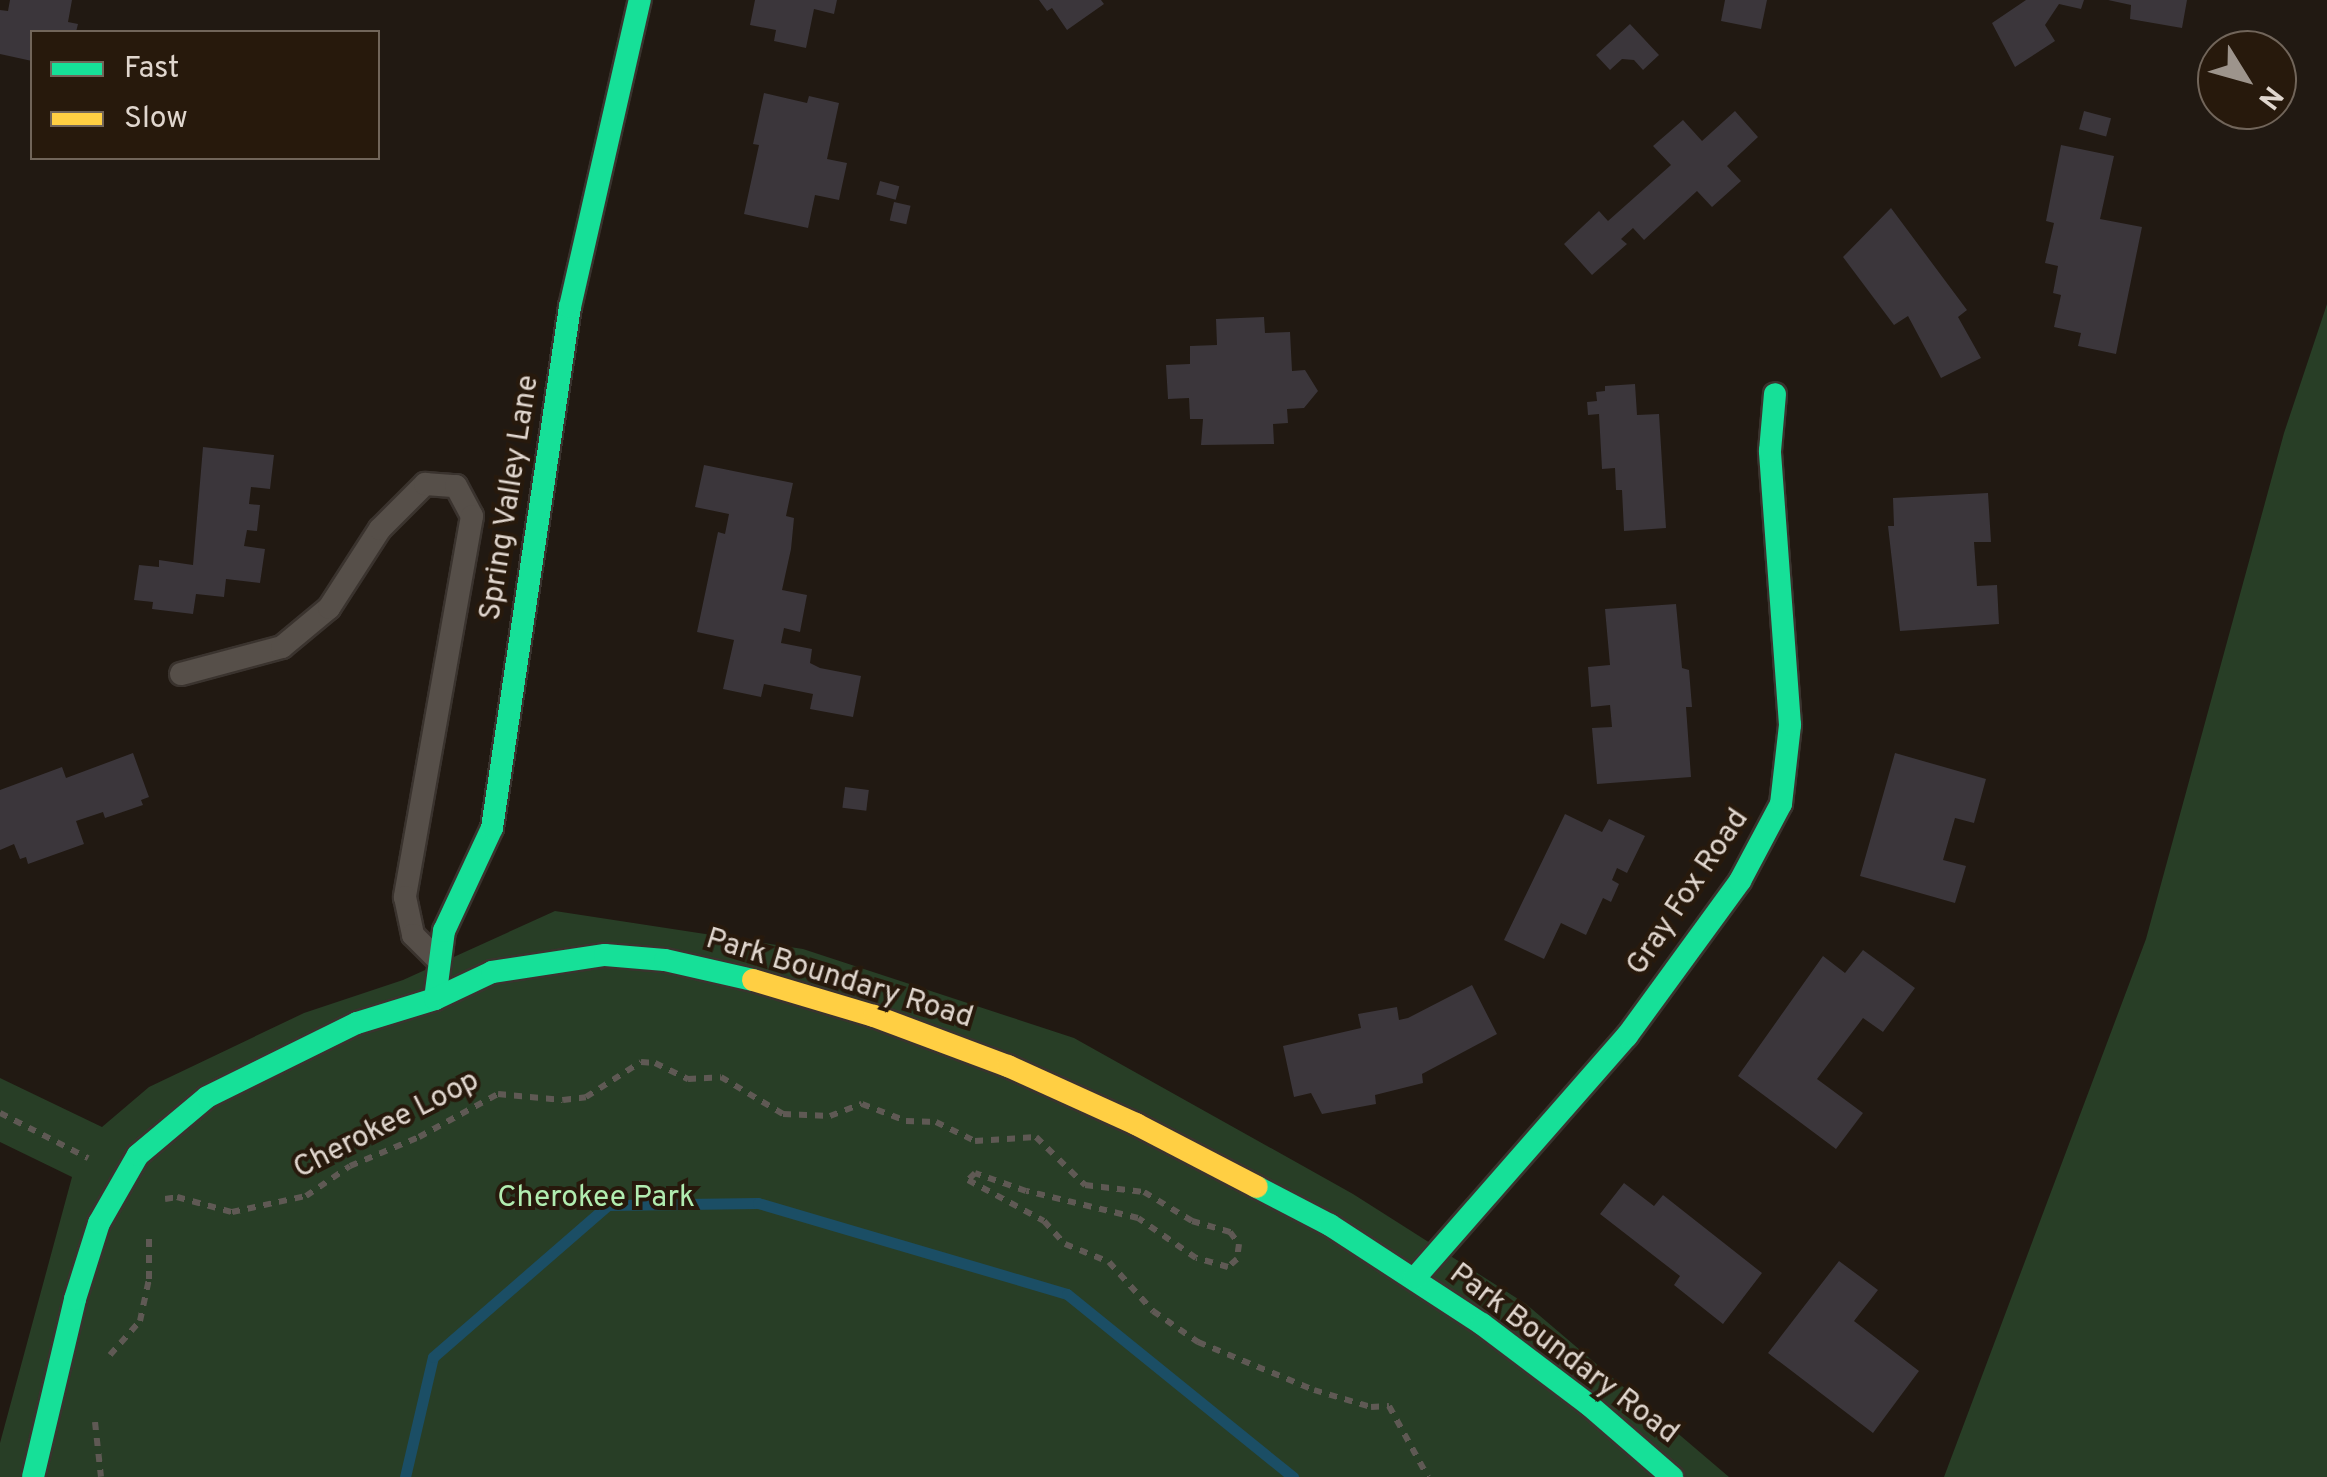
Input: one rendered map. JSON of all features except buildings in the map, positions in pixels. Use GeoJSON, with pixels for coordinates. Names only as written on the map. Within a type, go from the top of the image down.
{"type":"FeatureCollection","features":[{"type":"Feature","properties":{"kind":"street","name":"Spring Valley Lane"},"geometry":{"type":"LineString","coordinates":[[435,1000],[444,931],[492,828],[570,306],[616,91],[640,0]]}},
{"type":"Feature","properties":{"kind":"street","name":"Gray Fox Road"},"geometry":{"type":"LineString","coordinates":[[1414,1280],[1627,1036],[1740,881],[1781,804],[1790,725],[1770,451],[1775,394]]}},
{"type":"Feature","properties":{"kind":"street","name":"Park Boundary Road"},"geometry":{"type":"LineString","coordinates":[[33,1477],[93,1242],[138,1155],[159,1132],[206,1097],[357,1023],[435,1000],[492,972],[605,955],[665,960],[751,979],[941,1041],[1104,1109],[1330,1225],[1512,1347],[1672,1477]]}},
{"type":"Feature","properties":{"kind":"lane"},"geometry":{"type":"LineString","coordinates":[[182,674],[282,647],[329,608],[380,529],[425,484],[456,486],[472,516],[405,897],[413,935],[439,961]]}},
{"type":"Feature","properties":{"kind":"path","name":"Cherokee Loop"},"geometry":{"type":"LineString","coordinates":[[155,1208],[159,1202],[177,1198],[232,1212],[306,1196],[350,1166],[419,1138],[498,1094],[564,1100],[586,1097],[641,1062],[688,1079],[721,1078],[783,1114],[830,1116],[862,1104],[906,1121],[936,1122],[975,1141],[1036,1136],[1085,1184],[1144,1192],[1192,1221],[1230,1232],[1239,1244],[1237,1259],[1228,1267],[1196,1258],[1138,1218],[976,1173],[968,1180],[1044,1222],[1064,1244],[1108,1262],[1153,1311],[1198,1342],[1314,1390],[1371,1408],[1389,1406],[1428,1477]]}},
{"type":"Feature","properties":{"kind":"path"},"geometry":{"type":"LineString","coordinates":[[98,1366],[140,1321],[148,1279],[152,1218]]}},
{"type":"Feature","properties":{"kind":"path"},"geometry":{"type":"LineString","coordinates":[[95,1418],[101,1477]]}},
{"type":"Feature","properties":{"kind":"green space"},"geometry":{"type":"Polygon","coordinates":[[[2327,304],[2327,1477],[1944,1477],[2146,939],[2284,433],[2327,304]]]}},
{"type":"Feature","properties":{"kind":"green space","name":"Cherokee Park"},"geometry":{"type":"Polygon","coordinates":[[[555,911],[803,949],[1074,1038],[1353,1194],[1526,1304],[1729,1477],[0,1477],[0,1443],[72,1177],[0,1142],[0,1078],[102,1127],[149,1087],[304,1013],[403,980],[555,911]]]}},
{"type":"Feature","properties":{"kind":"waterway"},"geometry":{"type":"LineString","coordinates":[[405,1477],[433,1357],[608,1205],[758,1203],[1067,1294],[1293,1477]]}},
{"type":"Feature","properties":{"kind":"traffic: fast"},"geometry":{"type":"LineString","coordinates":[[435,999],[444,931],[492,828],[570,307],[640,0]]}},
{"type":"Feature","properties":{"kind":"traffic: fast"},"geometry":{"type":"LineString","coordinates":[[1414,1279],[1627,1036],[1740,881],[1781,804],[1790,725],[1770,451],[1775,394]]}},
{"type":"Feature","properties":{"kind":"traffic: fast"},"geometry":{"type":"LineString","coordinates":[[33,1477],[75,1299],[99,1223],[138,1155],[207,1097],[357,1023],[435,999],[492,972],[605,955],[665,960],[753,980]]}},
{"type":"Feature","properties":{"kind":"traffic: fast"},"geometry":{"type":"LineString","coordinates":[[1257,1187],[1330,1225],[1482,1324],[1589,1405],[1672,1477]]}},
{"type":"Feature","properties":{"kind":"traffic: slow"},"geometry":{"type":"LineString","coordinates":[[753,980],[874,1016],[1008,1066],[1136,1124],[1257,1187]]}}]}
